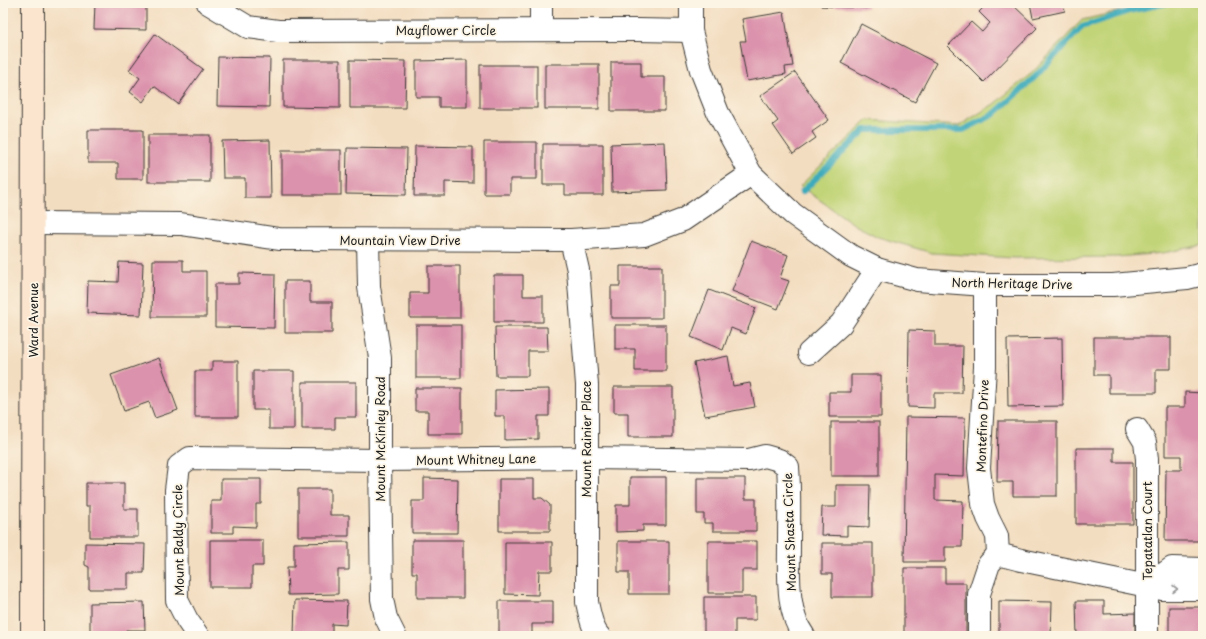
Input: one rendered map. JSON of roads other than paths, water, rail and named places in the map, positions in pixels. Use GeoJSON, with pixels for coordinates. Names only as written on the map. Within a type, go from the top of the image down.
{"type":"FeatureCollection","features":[{"type":"Feature","properties":{"kind":"street","name":"Ward Avenue"},"geometry":{"type":"LineString","coordinates":[[32,636],[33,3]]}},
{"type":"Feature","properties":{"kind":"street","name":"Mayflower Circle"},"geometry":{"type":"LineString","coordinates":[[208,3],[248,27],[278,31],[541,30],[691,32]]}},
{"type":"Feature","properties":{"kind":"street"},"geometry":{"type":"LineString","coordinates":[[541,3],[541,30]]}},
{"type":"Feature","properties":{"kind":"street","name":"North Heritage Drive"},"geometry":{"type":"LineString","coordinates":[[691,3],[691,32],[700,70],[718,113],[751,174],[793,214],[851,256],[877,269],[917,280],[985,285],[1113,285],[1187,278],[1203,274]]}},
{"type":"Feature","properties":{"kind":"street","name":"Mountain View Drive"},"geometry":{"type":"LineString","coordinates":[[33,223],[181,224],[279,239],[571,240],[644,235],[683,220],[751,174]]}},
{"type":"Feature","properties":{"kind":"street","name":"Mount McKinley Road"},"geometry":{"type":"LineString","coordinates":[[368,240],[369,287],[380,358],[382,599],[386,618],[396,636]]}},
{"type":"Feature","properties":{"kind":"street","name":"Mount Rainier Place"},"geometry":{"type":"LineString","coordinates":[[571,240],[578,270],[586,377],[586,602],[596,634],[599,636]]}},
{"type":"Feature","properties":{"kind":"street"},"geometry":{"type":"LineString","coordinates":[[810,353],[841,324],[877,269]]}},
{"type":"Feature","properties":{"kind":"street","name":"Montefino Drive"},"geometry":{"type":"LineString","coordinates":[[985,285],[985,367],[979,468],[983,504],[997,536],[998,554]]}},
{"type":"Feature","properties":{"kind":"street","name":"Tepatatlan Court"},"geometry":{"type":"LineString","coordinates":[[1137,429],[1145,442],[1147,459],[1147,636]]}},
{"type":"Feature","properties":{"kind":"street","name":"Mount Shasta Circle"},"geometry":{"type":"LineString","coordinates":[[749,460],[765,456],[779,460],[788,467],[789,590],[796,622],[804,636]]}},
{"type":"Feature","properties":{"kind":"street","name":"Mount Whitney Lane"},"geometry":{"type":"LineString","coordinates":[[203,457],[380,460],[587,458],[749,460]]}},
{"type":"Feature","properties":{"kind":"street","name":"Mount Baldy Circle"},"geometry":{"type":"LineString","coordinates":[[198,636],[187,620],[178,600],[176,490],[179,466],[190,458],[203,457]]}},
{"type":"Feature","properties":{"kind":"street"},"geometry":{"type":"LineString","coordinates":[[979,636],[979,594],[989,564],[998,554],[1162,589],[1203,589]]}},
{"type":"Feature","properties":{"kind":"street"},"geometry":{"type":"LineString","coordinates":[[1147,586],[1172,568],[1203,569]]}},
{"type":"Feature","properties":{"kind":"waterway"},"geometry":{"type":"LineString","coordinates":[[802,192],[865,130],[963,130],[993,115],[1035,77],[1082,27],[1129,11],[1168,3]]}}]}
